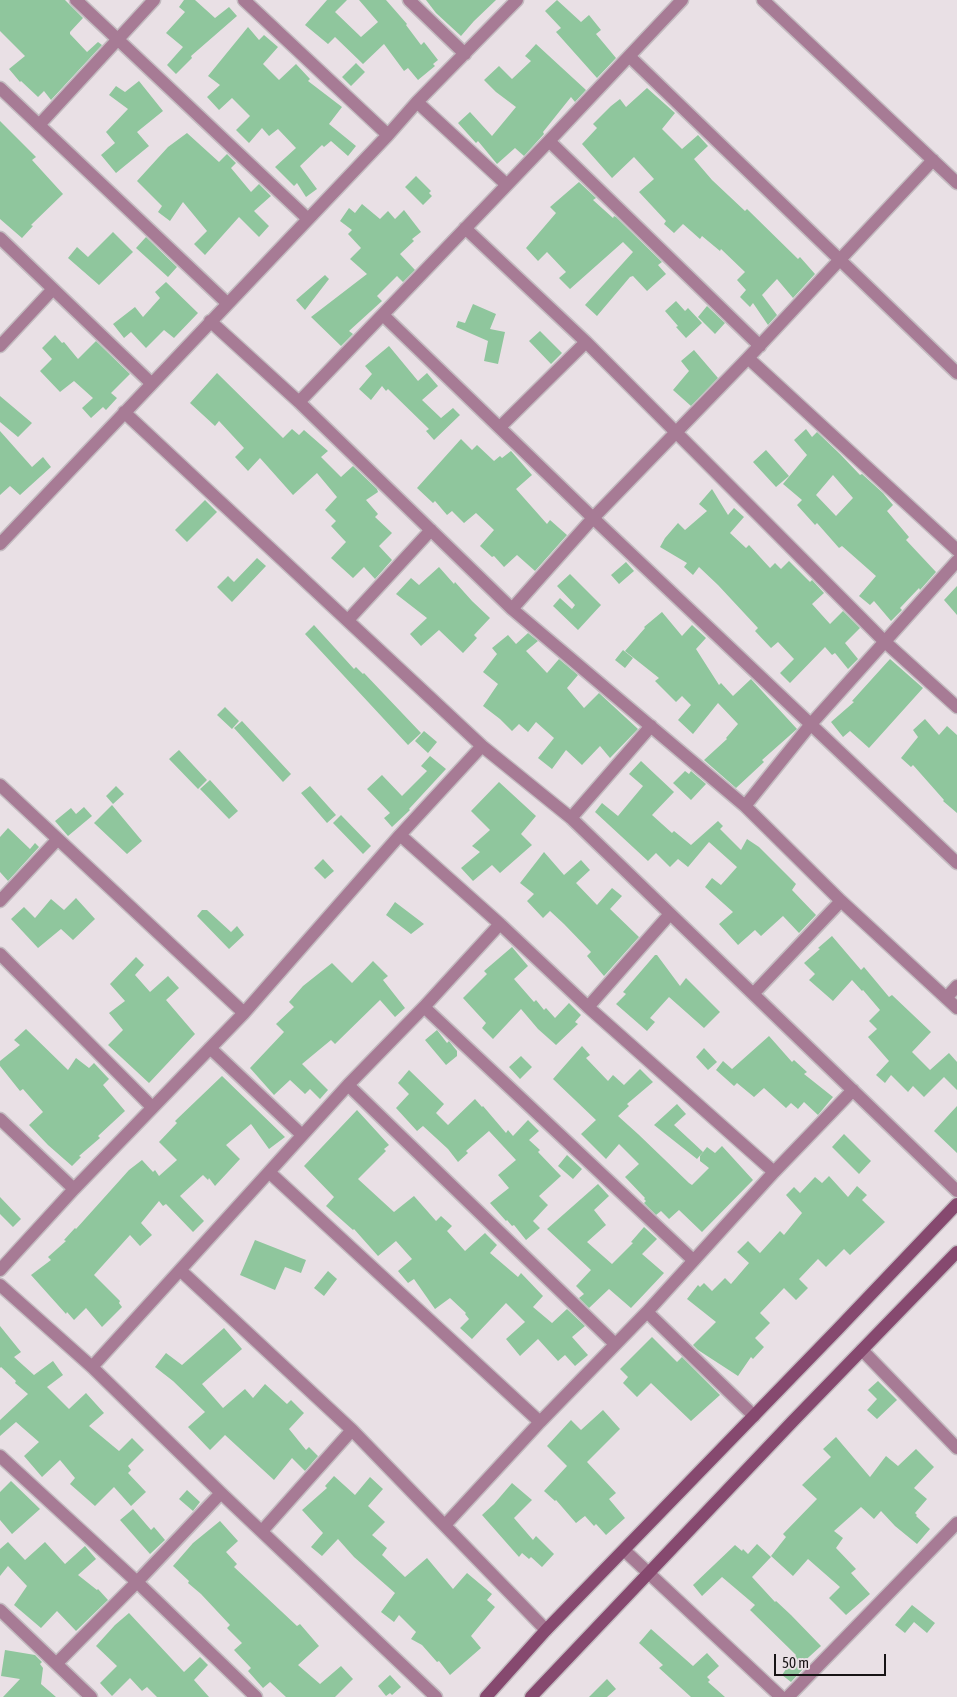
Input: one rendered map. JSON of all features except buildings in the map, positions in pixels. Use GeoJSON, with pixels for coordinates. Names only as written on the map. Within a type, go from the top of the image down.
{"type":"FeatureCollection","features":[{"type":"Feature","properties":{"kind":"main road"},"geometry":{"type":"LineString","coordinates":[[486,1697],[546,1630],[625,1551],[957,1204]]}},
{"type":"Feature","properties":{"kind":"main road"},"geometry":{"type":"LineString","coordinates":[[531,1697],[792,1421],[957,1252]]}},
{"type":"Feature","properties":{"kind":"street"},"geometry":{"type":"LineString","coordinates":[[76,0],[308,218]]}},
{"type":"Feature","properties":{"kind":"street"},"geometry":{"type":"LineString","coordinates":[[39,125],[154,0]]}},
{"type":"Feature","properties":{"kind":"street"},"geometry":{"type":"LineString","coordinates":[[244,0],[388,135]]}},
{"type":"Feature","properties":{"kind":"street"},"geometry":{"type":"LineString","coordinates":[[409,0],[465,54]]}},
{"type":"Feature","properties":{"kind":"street"},"geometry":{"type":"LineString","coordinates":[[0,544],[388,135],[417,102],[517,0]]}},
{"type":"Feature","properties":{"kind":"street"},"geometry":{"type":"LineString","coordinates":[[299,402],[550,141],[682,0]]}},
{"type":"Feature","properties":{"kind":"street"},"geometry":{"type":"LineString","coordinates":[[769,2],[957,183]]}},
{"type":"Feature","properties":{"kind":"street"},"geometry":{"type":"LineString","coordinates":[[630,57],[957,373]]}},
{"type":"Feature","properties":{"kind":"street"},"geometry":{"type":"LineString","coordinates":[[2,95],[39,125],[227,303]]}},
{"type":"Feature","properties":{"kind":"street"},"geometry":{"type":"LineString","coordinates":[[417,102],[507,185]]}},
{"type":"Feature","properties":{"kind":"street"},"geometry":{"type":"LineString","coordinates":[[550,141],[760,346]]}},
{"type":"Feature","properties":{"kind":"street"},"geometry":{"type":"LineString","coordinates":[[512,609],[594,518],[760,346],[933,160]]}},
{"type":"Feature","properties":{"kind":"street"},"geometry":{"type":"LineString","coordinates":[[465,228],[586,342],[884,641],[957,707]]}},
{"type":"Feature","properties":{"kind":"street"},"geometry":{"type":"LineString","coordinates":[[0,238],[151,383]]}},
{"type":"Feature","properties":{"kind":"street"},"geometry":{"type":"LineString","coordinates":[[0,346],[53,289]]}},
{"type":"Feature","properties":{"kind":"street"},"geometry":{"type":"LineString","coordinates":[[383,315],[957,864]]}},
{"type":"Feature","properties":{"kind":"street"},"geometry":{"type":"LineString","coordinates":[[210,321],[299,402],[512,609],[745,806],[841,901],[957,1008]]}},
{"type":"Feature","properties":{"kind":"street"},"geometry":{"type":"LineString","coordinates":[[500,427],[586,342]]}},
{"type":"Feature","properties":{"kind":"street"},"geometry":{"type":"LineString","coordinates":[[748,358],[957,550]]}},
{"type":"Feature","properties":{"kind":"street"},"geometry":{"type":"LineString","coordinates":[[124,412],[482,746],[571,818],[957,1191]]}},
{"type":"Feature","properties":{"kind":"street"},"geometry":{"type":"LineString","coordinates":[[348,620],[431,530]]}},
{"type":"Feature","properties":{"kind":"street"},"geometry":{"type":"LineString","coordinates":[[745,806],[811,724],[957,561]]}},
{"type":"Feature","properties":{"kind":"street"},"geometry":{"type":"LineString","coordinates":[[571,818],[651,726]]}},
{"type":"Feature","properties":{"kind":"street"},"geometry":{"type":"LineString","coordinates":[[0,1270],[74,1189],[244,1013],[400,834],[482,746]]}},
{"type":"Feature","properties":{"kind":"street"},"geometry":{"type":"LineString","coordinates":[[0,786],[244,1013]]}},
{"type":"Feature","properties":{"kind":"street"},"geometry":{"type":"LineString","coordinates":[[400,834],[588,1007],[774,1172]]}},
{"type":"Feature","properties":{"kind":"street"},"geometry":{"type":"LineString","coordinates":[[0,901],[57,840]]}},
{"type":"Feature","properties":{"kind":"street"},"geometry":{"type":"LineString","coordinates":[[754,993],[841,901]]}},
{"type":"Feature","properties":{"kind":"street"},"geometry":{"type":"LineString","coordinates":[[588,1007],[670,914]]}},
{"type":"Feature","properties":{"kind":"street"},"geometry":{"type":"LineString","coordinates":[[92,1366],[270,1173],[348,1085],[424,1007],[500,924]]}},
{"type":"Feature","properties":{"kind":"street"},"geometry":{"type":"LineString","coordinates":[[0,954],[152,1107]]}},
{"type":"Feature","properties":{"kind":"street"},"geometry":{"type":"LineString","coordinates":[[946,998],[957,986]]}},
{"type":"Feature","properties":{"kind":"street"},"geometry":{"type":"LineString","coordinates":[[424,1007],[693,1260]]}},
{"type":"Feature","properties":{"kind":"street"},"geometry":{"type":"LineString","coordinates":[[210,1048],[302,1136]]}},
{"type":"Feature","properties":{"kind":"street"},"geometry":{"type":"LineString","coordinates":[[348,1085],[614,1344]]}},
{"type":"Feature","properties":{"kind":"street"},"geometry":{"type":"LineString","coordinates":[[445,1525],[540,1422],[647,1312],[774,1172],[853,1090]]}},
{"type":"Feature","properties":{"kind":"street"},"geometry":{"type":"LineString","coordinates":[[0,1119],[74,1189]]}},
{"type":"Feature","properties":{"kind":"street"},"geometry":{"type":"LineString","coordinates":[[270,1173],[540,1422]]}},
{"type":"Feature","properties":{"kind":"street"},"geometry":{"type":"LineString","coordinates":[[180,1270],[352,1430],[546,1630]]}},
{"type":"Feature","properties":{"kind":"street"},"geometry":{"type":"LineString","coordinates":[[0,1285],[92,1366],[221,1493],[436,1697]]}},
{"type":"Feature","properties":{"kind":"street"},"geometry":{"type":"LineString","coordinates":[[647,1312],[754,1416]]}},
{"type":"Feature","properties":{"kind":"street"},"geometry":{"type":"LineString","coordinates":[[862,1350],[957,1448]]}},
{"type":"Feature","properties":{"kind":"street"},"geometry":{"type":"LineString","coordinates":[[262,1531],[352,1430]]}},
{"type":"Feature","properties":{"kind":"street"},"geometry":{"type":"LineString","coordinates":[[0,1456],[137,1582],[256,1697]]}},
{"type":"Feature","properties":{"kind":"street"},"geometry":{"type":"LineString","coordinates":[[57,1663],[221,1493]]}},
{"type":"Feature","properties":{"kind":"street"},"geometry":{"type":"LineString","coordinates":[[788,1697],[957,1523]]}},
{"type":"Feature","properties":{"kind":"street"},"geometry":{"type":"LineString","coordinates":[[625,1551],[781,1697]]}},
{"type":"Feature","properties":{"kind":"street"},"geometry":{"type":"LineString","coordinates":[[0,1610],[92,1697]]}}]}
